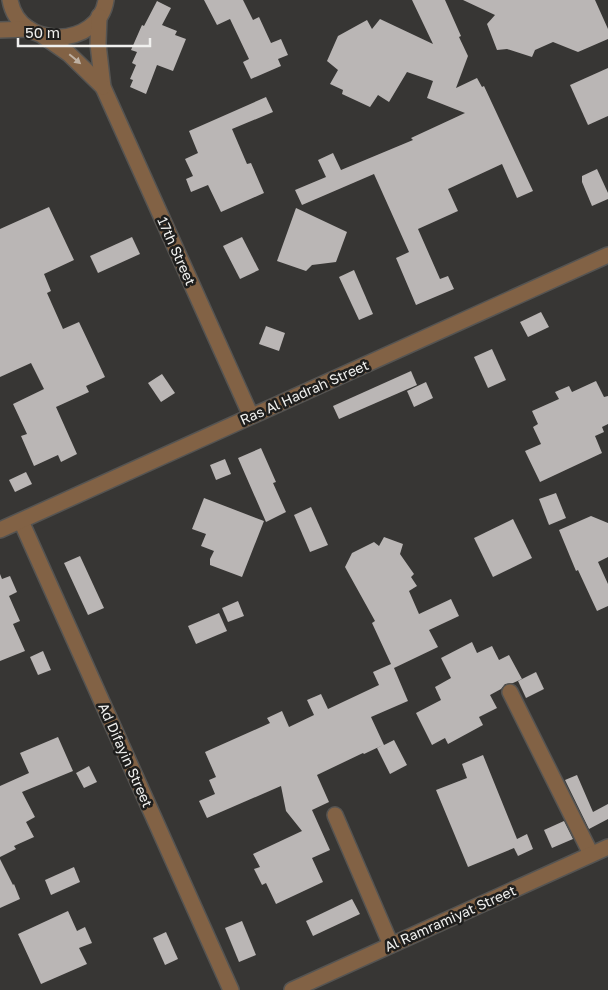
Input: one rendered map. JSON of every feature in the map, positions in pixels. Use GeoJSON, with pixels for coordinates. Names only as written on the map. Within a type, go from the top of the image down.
{"type":"FeatureCollection","features":[{"type":"Feature","properties":{"kind":"street"},"geometry":{"type":"LineString","coordinates":[[10,0],[18,18],[29,29]]}},
{"type":"Feature","properties":{"kind":"street"},"geometry":{"type":"LineString","coordinates":[[43,36],[68,37],[80,32],[91,25],[105,5]]}},
{"type":"Feature","properties":{"kind":"street","name":"17th Street"},"geometry":{"type":"LineString","coordinates":[[105,5],[99,58],[103,87],[251,416]]}},
{"type":"Feature","properties":{"kind":"street"},"geometry":{"type":"LineString","coordinates":[[0,30],[29,29]]}},
{"type":"Feature","properties":{"kind":"street","name":"17th Street"},"geometry":{"type":"LineString","coordinates":[[29,29],[69,54],[103,87]]}},
{"type":"Feature","properties":{"kind":"street","name":"Ras Al Hadrah Street"},"geometry":{"type":"LineString","coordinates":[[0,530],[608,255]]}},
{"type":"Feature","properties":{"kind":"street","name":"Ad Difayin Street"},"geometry":{"type":"LineString","coordinates":[[21,521],[231,990]]}},
{"type":"Feature","properties":{"kind":"street"},"geometry":{"type":"LineString","coordinates":[[510,692],[591,854]]}},
{"type":"Feature","properties":{"kind":"street"},"geometry":{"type":"LineString","coordinates":[[335,815],[392,945]]}},
{"type":"Feature","properties":{"kind":"street","name":"Al Ramramiyat Street"},"geometry":{"type":"LineString","coordinates":[[292,990],[608,847]]}},
{"type":"Feature","properties":{"kind":"building"},"geometry":{"type":"Polygon","coordinates":[[[204,0],[243,0],[253,20],[259,17],[271,43],[281,39],[288,55],[278,59],[281,66],[251,79],[243,62],[249,59],[230,19],[217,25],[204,0]]]}},
{"type":"Feature","properties":{"kind":"building"},"geometry":{"type":"Polygon","coordinates":[[[412,0],[445,0],[468,56],[456,88],[477,78],[482,87],[484,86],[533,191],[517,198],[502,164],[448,189],[458,211],[418,229],[440,279],[448,276],[454,289],[416,305],[396,258],[409,252],[374,174],[302,205],[295,190],[326,177],[318,160],[333,153],[341,170],[413,140],[411,138],[465,113],[427,98],[433,81],[407,72],[389,102],[378,95],[370,107],[342,94],[343,90],[330,84],[338,70],[327,61],[338,36],[367,20],[372,29],[380,19],[433,44],[412,0]]]}},
{"type":"Feature","properties":{"kind":"building"},"geometry":{"type":"Polygon","coordinates":[[[463,0],[595,0],[608,29],[608,39],[578,52],[553,42],[535,50],[532,57],[507,49],[497,50],[487,24],[495,15],[463,0]]]}},
{"type":"Feature","properties":{"kind":"building"},"geometry":{"type":"Polygon","coordinates":[[[157,1],[171,8],[162,25],[177,31],[175,35],[186,39],[173,71],[157,65],[146,94],[130,87],[133,80],[130,79],[136,65],[132,63],[137,52],[131,50],[142,25],[144,26],[157,1]]]}},
{"type":"Feature","properties":{"kind":"building"},"geometry":{"type":"Polygon","coordinates":[[[608,68],[608,116],[588,125],[570,85],[608,68]]]}},
{"type":"Feature","properties":{"kind":"building"},"geometry":{"type":"Polygon","coordinates":[[[266,97],[273,112],[232,129],[247,164],[251,163],[264,193],[221,212],[208,185],[191,192],[186,179],[193,176],[185,159],[198,153],[189,131],[266,97]]]}},
{"type":"Feature","properties":{"kind":"building"},"geometry":{"type":"Polygon","coordinates":[[[597,169],[608,193],[608,199],[592,206],[582,182],[582,176],[597,169]]]}},
{"type":"Feature","properties":{"kind":"building"},"geometry":{"type":"Polygon","coordinates":[[[49,207],[74,260],[44,274],[51,291],[47,293],[63,329],[79,322],[105,377],[86,386],[89,392],[56,407],[77,454],[61,462],[58,455],[34,466],[21,436],[27,434],[13,404],[44,389],[31,363],[0,377],[0,229],[49,207]]]}},
{"type":"Feature","properties":{"kind":"building"},"geometry":{"type":"Polygon","coordinates":[[[296,208],[347,232],[336,262],[312,265],[306,271],[277,261],[296,208]]]}},
{"type":"Feature","properties":{"kind":"building"},"geometry":{"type":"Polygon","coordinates":[[[132,237],[140,254],[98,273],[90,256],[132,237]]]}},
{"type":"Feature","properties":{"kind":"building"},"geometry":{"type":"Polygon","coordinates":[[[242,237],[259,270],[240,279],[223,246],[242,237]]]}},
{"type":"Feature","properties":{"kind":"building"},"geometry":{"type":"Polygon","coordinates":[[[354,270],[373,314],[359,320],[339,277],[354,270]]]}},
{"type":"Feature","properties":{"kind":"building"},"geometry":{"type":"Polygon","coordinates":[[[541,312],[549,327],[528,337],[520,322],[541,312]]]}},
{"type":"Feature","properties":{"kind":"building"},"geometry":{"type":"Polygon","coordinates":[[[266,326],[285,333],[279,351],[259,344],[266,326]]]}},
{"type":"Feature","properties":{"kind":"building"},"geometry":{"type":"Polygon","coordinates":[[[492,349],[506,380],[488,388],[474,357],[492,349]]]}},
{"type":"Feature","properties":{"kind":"building"},"geometry":{"type":"Polygon","coordinates":[[[411,371],[417,385],[339,419],[333,406],[411,371]]]}},
{"type":"Feature","properties":{"kind":"building"},"geometry":{"type":"Polygon","coordinates":[[[162,374],[175,393],[161,402],[148,383],[162,374]]]}},
{"type":"Feature","properties":{"kind":"building"},"geometry":{"type":"Polygon","coordinates":[[[596,381],[604,397],[608,396],[608,424],[602,427],[604,432],[595,436],[602,453],[540,482],[525,451],[541,444],[533,427],[538,424],[532,411],[559,399],[555,392],[569,386],[572,392],[596,381]]]}},
{"type":"Feature","properties":{"kind":"building"},"geometry":{"type":"Polygon","coordinates":[[[426,382],[433,398],[414,407],[407,391],[426,382]]]}},
{"type":"Feature","properties":{"kind":"building"},"geometry":{"type":"Polygon","coordinates":[[[261,448],[276,482],[273,483],[286,512],[266,522],[238,458],[261,448]]]}},
{"type":"Feature","properties":{"kind":"building"},"geometry":{"type":"Polygon","coordinates":[[[225,459],[231,474],[216,480],[210,465],[225,459]]]}},
{"type":"Feature","properties":{"kind":"building"},"geometry":{"type":"Polygon","coordinates":[[[26,472],[32,484],[15,492],[9,480],[26,472]]]}},
{"type":"Feature","properties":{"kind":"building"},"geometry":{"type":"Polygon","coordinates":[[[556,493],[566,518],[549,525],[539,499],[556,493]]]}},
{"type":"Feature","properties":{"kind":"building"},"geometry":{"type":"Polygon","coordinates":[[[204,498],[264,521],[242,577],[210,565],[210,559],[214,551],[201,546],[206,534],[192,529],[204,498]]]}},
{"type":"Feature","properties":{"kind":"building"},"geometry":{"type":"Polygon","coordinates":[[[311,507],[328,545],[310,552],[294,515],[311,507]]]}},
{"type":"Feature","properties":{"kind":"building"},"geometry":{"type":"Polygon","coordinates":[[[591,516],[608,523],[608,557],[598,562],[608,584],[608,606],[597,611],[578,570],[576,571],[559,530],[591,516]]]}},
{"type":"Feature","properties":{"kind":"building"},"geometry":{"type":"Polygon","coordinates":[[[513,519],[532,558],[493,577],[474,538],[513,519]]]}},
{"type":"Feature","properties":{"kind":"building"},"geometry":{"type":"Polygon","coordinates":[[[384,537],[403,544],[400,554],[414,574],[411,577],[417,586],[409,591],[419,614],[451,599],[459,616],[429,630],[438,647],[394,668],[408,701],[371,717],[384,745],[394,740],[407,765],[390,774],[377,748],[383,745],[317,775],[329,802],[312,810],[330,850],[312,858],[323,882],[276,904],[266,883],[262,885],[254,869],[260,867],[253,854],[302,831],[286,811],[281,786],[207,818],[199,801],[215,794],[209,780],[216,777],[205,752],[270,723],[267,718],[282,711],[289,727],[314,715],[307,700],[321,694],[328,709],[379,685],[373,672],[391,664],[372,623],[375,621],[345,567],[352,553],[374,542],[379,546],[384,537]]]}},
{"type":"Feature","properties":{"kind":"building"},"geometry":{"type":"Polygon","coordinates":[[[80,556],[104,608],[88,615],[64,563],[80,556]]]}},
{"type":"Feature","properties":{"kind":"building"},"geometry":{"type":"Polygon","coordinates":[[[0,574],[2,579],[10,576],[17,592],[9,596],[20,621],[13,624],[25,651],[0,661],[0,574]]]}},
{"type":"Feature","properties":{"kind":"building"},"geometry":{"type":"Polygon","coordinates":[[[238,601],[244,616],[228,622],[222,608],[238,601]]]}},
{"type":"Feature","properties":{"kind":"building"},"geometry":{"type":"Polygon","coordinates":[[[219,613],[227,631],[196,644],[188,626],[219,613]]]}},
{"type":"Feature","properties":{"kind":"building"},"geometry":{"type":"Polygon","coordinates":[[[472,642],[477,653],[492,646],[499,660],[509,655],[522,679],[505,684],[501,689],[490,695],[497,708],[479,717],[483,725],[448,744],[445,738],[432,745],[416,713],[441,700],[435,687],[451,678],[441,658],[472,642]]]}},
{"type":"Feature","properties":{"kind":"building"},"geometry":{"type":"Polygon","coordinates":[[[43,651],[51,670],[38,675],[30,657],[43,651]]]}},
{"type":"Feature","properties":{"kind":"building"},"geometry":{"type":"Polygon","coordinates":[[[536,672],[544,689],[526,698],[518,681],[536,672]]]}},
{"type":"Feature","properties":{"kind":"building"},"geometry":{"type":"Polygon","coordinates":[[[58,737],[73,771],[22,792],[35,817],[26,822],[34,837],[14,846],[16,849],[0,857],[0,786],[29,773],[20,753],[58,737]]]}},
{"type":"Feature","properties":{"kind":"building"},"geometry":{"type":"Polygon","coordinates":[[[483,755],[517,839],[527,834],[533,849],[518,856],[514,848],[468,867],[436,790],[467,778],[462,764],[483,755]]]}},
{"type":"Feature","properties":{"kind":"building"},"geometry":{"type":"Polygon","coordinates":[[[89,766],[97,782],[84,788],[76,773],[89,766]]]}},
{"type":"Feature","properties":{"kind":"building"},"geometry":{"type":"Polygon","coordinates":[[[577,775],[593,812],[608,804],[608,819],[589,829],[565,780],[577,775]]]}},
{"type":"Feature","properties":{"kind":"building"},"geometry":{"type":"Polygon","coordinates":[[[564,821],[573,839],[552,848],[544,830],[564,821]]]}},
{"type":"Feature","properties":{"kind":"building"},"geometry":{"type":"Polygon","coordinates":[[[0,859],[20,899],[0,908],[0,859]]]}},
{"type":"Feature","properties":{"kind":"building"},"geometry":{"type":"Polygon","coordinates":[[[74,867],[80,882],[51,895],[45,880],[74,867]]]}},
{"type":"Feature","properties":{"kind":"building"},"geometry":{"type":"Polygon","coordinates":[[[352,899],[360,914],[313,936],[306,921],[352,899]]]}},
{"type":"Feature","properties":{"kind":"building"},"geometry":{"type":"Polygon","coordinates":[[[68,911],[77,931],[85,927],[92,943],[79,948],[87,964],[41,984],[18,934],[68,911]]]}},
{"type":"Feature","properties":{"kind":"building"},"geometry":{"type":"Polygon","coordinates":[[[242,921],[256,955],[239,962],[225,928],[242,921]]]}},
{"type":"Feature","properties":{"kind":"building"},"geometry":{"type":"Polygon","coordinates":[[[166,932],[178,959],[165,965],[153,938],[166,932]]]}}]}
